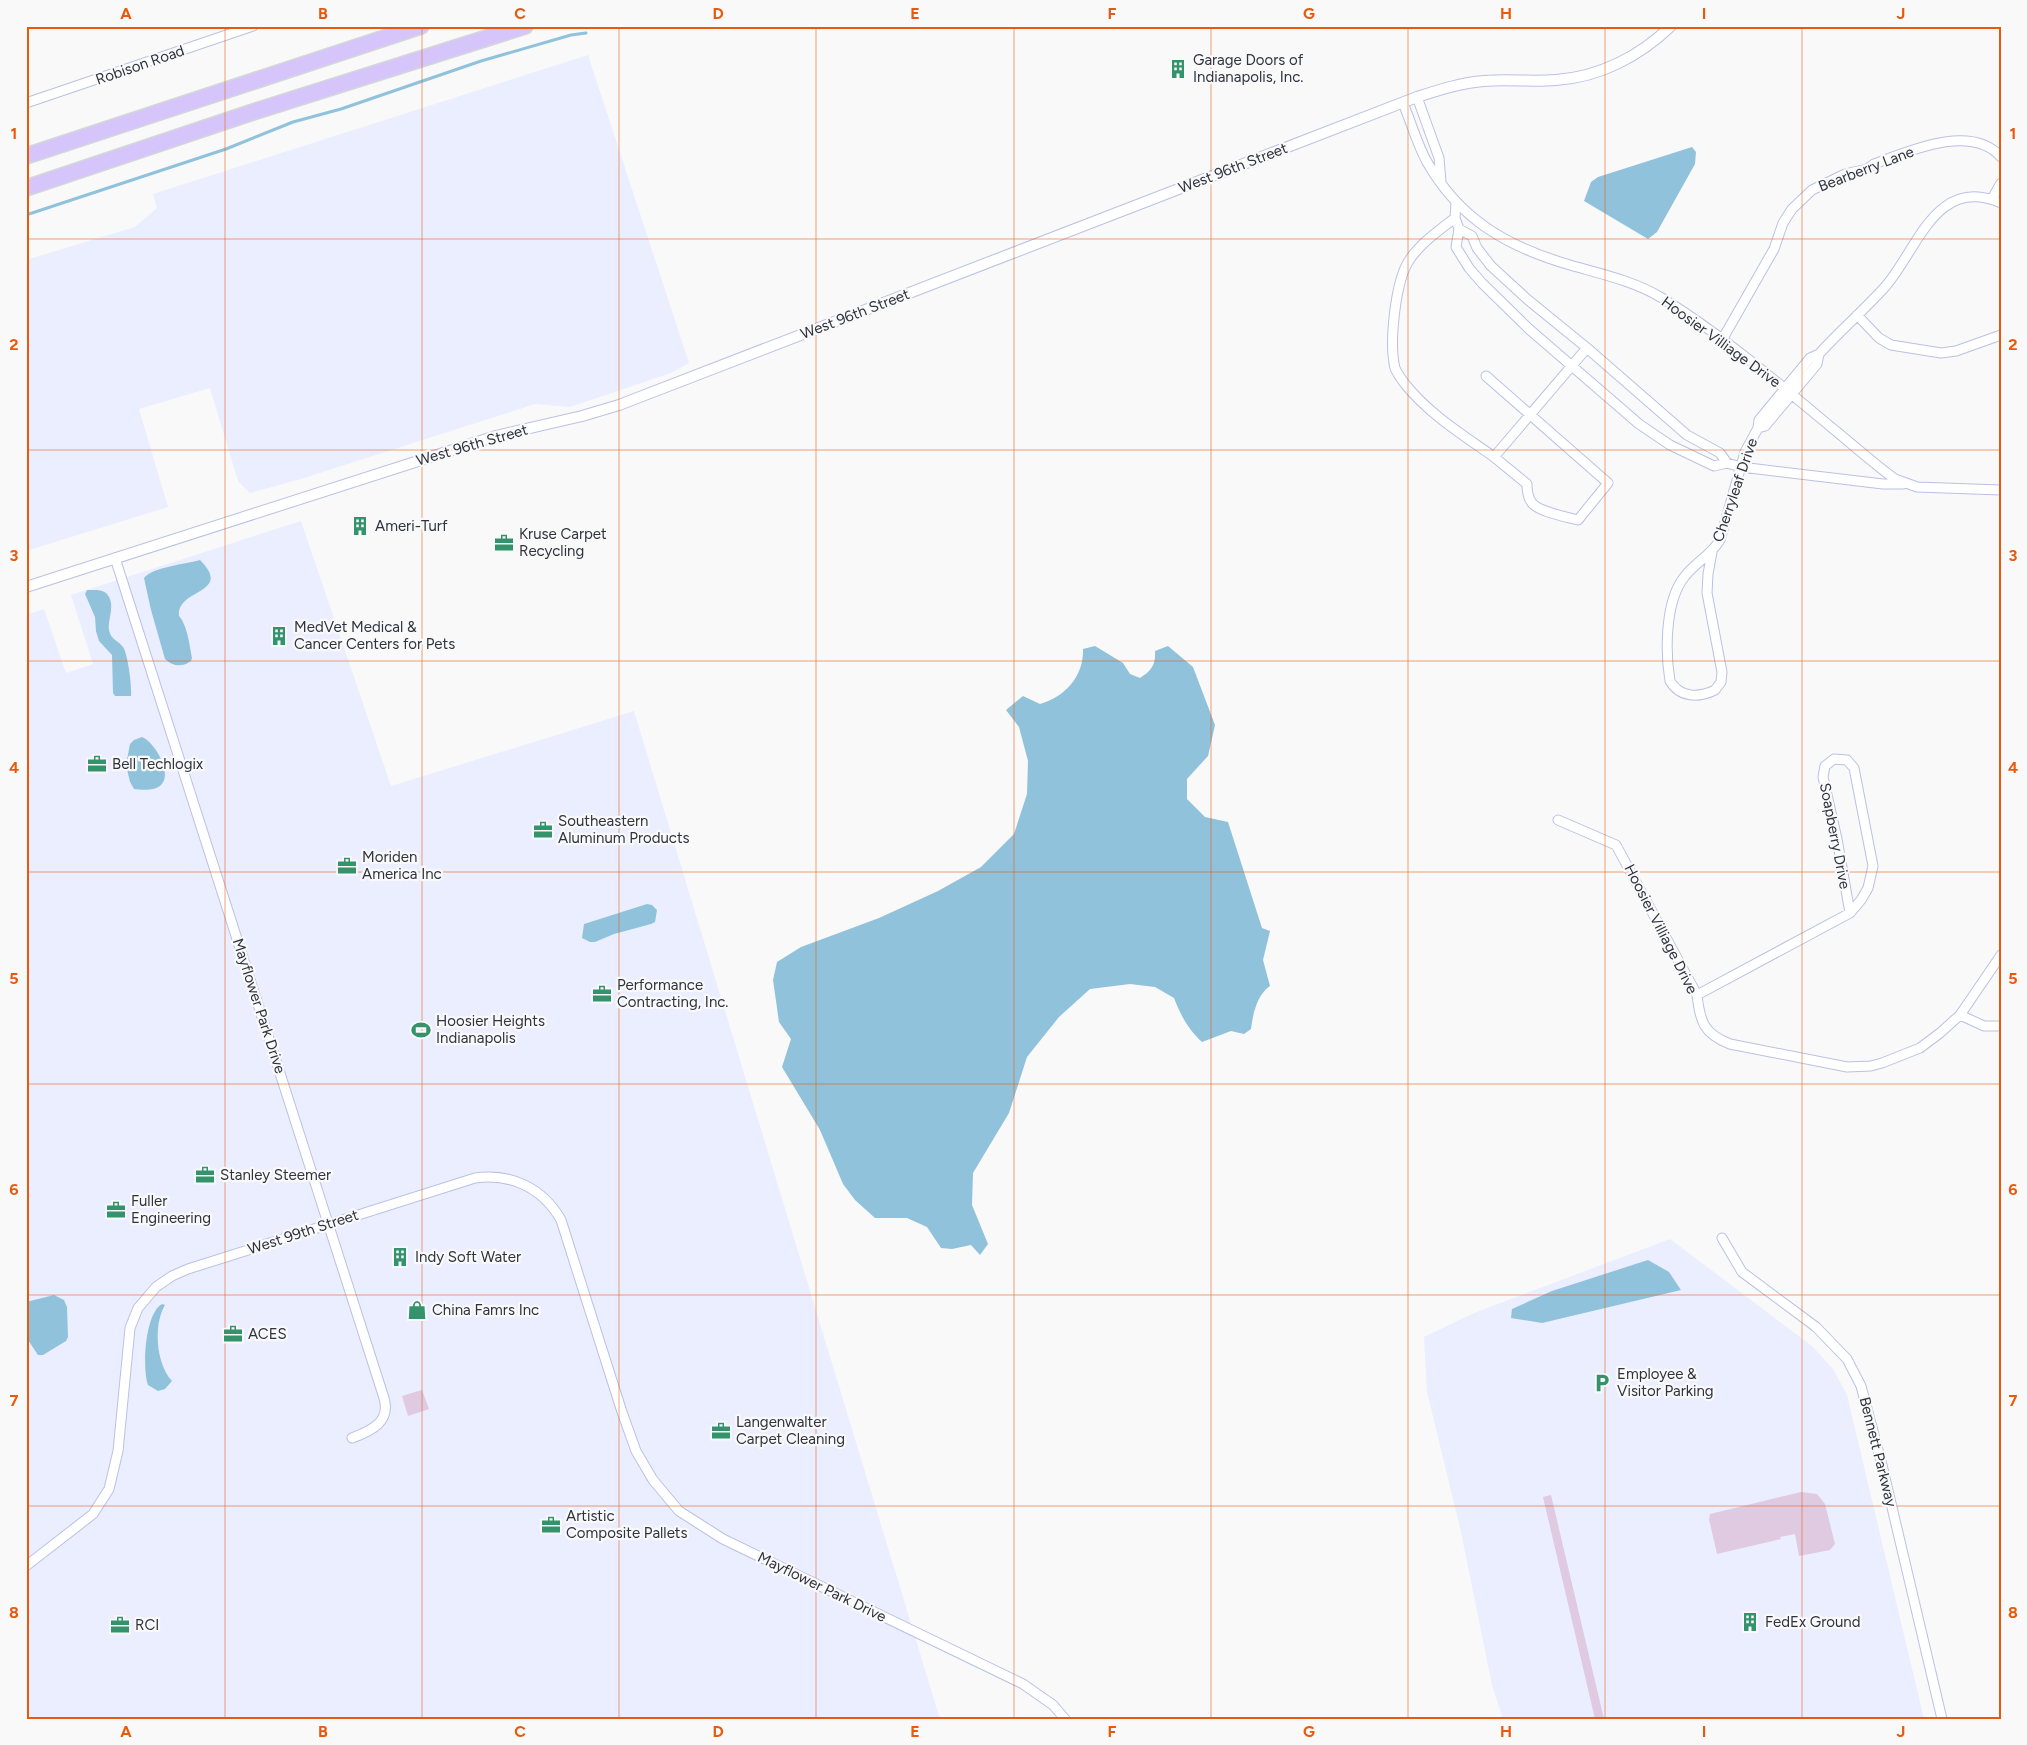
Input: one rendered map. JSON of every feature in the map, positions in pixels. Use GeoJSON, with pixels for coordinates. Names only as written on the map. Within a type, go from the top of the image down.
{"type":"FeatureCollection","features":[{"type":"Feature","properties":{"kind":"highway"},"geometry":{"type":"LineString","coordinates":[[26,156],[421,26]]}},
{"type":"Feature","properties":{"kind":"highway"},"geometry":{"type":"LineString","coordinates":[[26,188],[254,112],[525,26]]}},
{"type":"Feature","properties":{"kind":"street","name":"Robison Road"},"geometry":{"type":"LineString","coordinates":[[26,103],[253,26]]}},
{"type":"Feature","properties":{"kind":"street","name":"West 96th Street"},"geometry":{"type":"LineString","coordinates":[[26,587],[496,436],[570,419],[619,405],[1403,102],[1453,85],[1484,81],[1558,80],[1590,74],[1622,62],[1646,48],[1671,26]]}},
{"type":"Feature","properties":{"kind":"street"},"geometry":{"type":"LineString","coordinates":[[1417,97],[1439,158],[1441,182]]}},
{"type":"Feature","properties":{"kind":"street","name":"Hoosier Villiage Drive"},"geometry":{"type":"LineString","coordinates":[[1403,102],[1426,162],[1456,203],[1478,222],[1510,243],[1534,254],[1641,287],[1663,298],[1722,340],[1792,394],[1895,479],[1925,488],[2001,490]]}},
{"type":"Feature","properties":{"kind":"street","name":"Bearberry Lane"},"geometry":{"type":"LineString","coordinates":[[1722,340],[1774,248],[1789,214],[1812,190],[1845,174],[1867,169],[1874,164],[1938,143],[1959,140],[1976,143],[1994,149],[2001,157]]}},
{"type":"Feature","properties":{"kind":"street"},"geometry":{"type":"LineString","coordinates":[[1996,201],[2001,183]]}},
{"type":"Feature","properties":{"kind":"street","name":"Cherryleaf Drive"},"geometry":{"type":"LineString","coordinates":[[1712,552],[1706,555],[1683,578],[1675,596],[1669,618],[1670,681],[1679,692],[1694,695],[1701,695],[1715,690],[1722,677],[1707,593],[1708,574],[1712,552],[1722,535],[1745,452],[1758,428],[1758,420],[1810,358],[1819,354],[1890,281],[1936,213],[1950,203],[1964,198],[1974,197],[1996,201]]}},
{"type":"Feature","properties":{"kind":"street"},"geometry":{"type":"LineString","coordinates":[[1456,203],[1455,218],[1459,229],[1456,247],[1469,268],[1482,283],[1529,329],[1573,365],[1639,424],[1670,445],[1714,466],[1727,463],[1741,467],[1883,484],[1907,484]]}},
{"type":"Feature","properties":{"kind":"street"},"geometry":{"type":"LineString","coordinates":[[1455,218],[1429,238],[1409,260],[1397,290],[1393,344],[1396,368],[1404,384],[1433,412],[1494,457],[1526,484],[1528,496],[1532,504],[1539,509],[1578,520],[1608,483],[1486,376]]}},
{"type":"Feature","properties":{"kind":"street"},"geometry":{"type":"LineString","coordinates":[[1459,229],[1472,236],[1477,248],[1491,266],[1527,299],[1587,348],[1687,436],[1720,453],[1727,463]]}},
{"type":"Feature","properties":{"kind":"street"},"geometry":{"type":"LineString","coordinates":[[1857,315],[1879,338],[1890,345],[1941,353],[1956,351],[2001,335]]}},
{"type":"Feature","properties":{"kind":"street"},"geometry":{"type":"LineString","coordinates":[[1494,457],[1587,348]]}},
{"type":"Feature","properties":{"kind":"street","name":"Cherryleaf Drive"},"geometry":{"type":"LineString","coordinates":[[1758,428],[1765,426],[1817,364],[1819,354]]}},
{"type":"Feature","properties":{"kind":"street","name":"Mayflower Park Drive"},"geometry":{"type":"LineString","coordinates":[[115,558],[386,1404],[384,1417],[376,1426],[352,1438]]}},
{"type":"Feature","properties":{"kind":"street","name":"Soapberry Drive"},"geometry":{"type":"LineString","coordinates":[[1697,995],[1850,913],[1868,888],[1872,866],[1854,768],[1847,760],[1834,760],[1825,766],[1822,777],[1837,839],[1850,913]]}},
{"type":"Feature","properties":{"kind":"street","name":"Hoosier Villiage Drive"},"geometry":{"type":"LineString","coordinates":[[1558,820],[1616,845],[1697,995],[1699,1012],[1704,1027],[1720,1040],[1730,1044],[1847,1067],[1871,1066],[1908,1053],[1930,1042],[1960,1015],[2001,955]]}},
{"type":"Feature","properties":{"kind":"street"},"geometry":{"type":"LineString","coordinates":[[1960,1015],[1984,1026],[2001,1026]]}},
{"type":"Feature","properties":{"kind":"street","name":"West 99th Street"},"geometry":{"type":"LineString","coordinates":[[26,1566],[93,1514],[110,1489],[118,1451],[128,1340],[135,1316],[149,1293],[164,1280],[180,1272],[475,1178],[497,1177],[519,1182],[532,1188],[553,1207],[564,1226],[622,1412]]}},
{"type":"Feature","properties":{"kind":"street","name":"Bennett Parkway"},"geometry":{"type":"LineString","coordinates":[[1722,1238],[1742,1272],[1816,1327],[1847,1359],[1861,1386],[1889,1493],[1942,1719]]}},
{"type":"Feature","properties":{"kind":"street","name":"Mayflower Park Drive"},"geometry":{"type":"LineString","coordinates":[[622,1412],[636,1451],[653,1480],[679,1511],[723,1539],[1023,1684],[1045,1699],[1066,1719]]}},
{"type":"Feature","properties":{"kind":"shaded area"},"geometry":{"type":"Polygon","coordinates":[[[588,55],[689,363],[671,373],[570,407],[535,404],[304,478],[250,493],[238,481],[210,388],[139,409],[168,507],[26,551],[26,260],[135,227],[157,208],[153,194],[588,55]]]}},
{"type":"Feature","properties":{"kind":"shaded area"},"geometry":{"type":"Polygon","coordinates":[[[301,521],[391,786],[634,711],[940,1719],[26,1719],[26,615],[44,609],[66,673],[93,664],[71,595],[301,521]]]}},
{"type":"Feature","properties":{"kind":"shaded area"},"geometry":{"type":"Polygon","coordinates":[[[1670,1239],[1812,1346],[1833,1369],[1847,1395],[1924,1719],[1503,1719],[1492,1685],[1461,1532],[1427,1392],[1424,1337],[1474,1313],[1670,1239]]]}},
{"type":"Feature","properties":{"kind":"shaded area"},"geometry":{"type":"Polygon","coordinates":[[[422,1390],[429,1409],[408,1416],[402,1396],[422,1390]]]}},
{"type":"Feature","properties":{"kind":"shaded area"},"geometry":{"type":"Polygon","coordinates":[[[1801,1492],[1817,1494],[1825,1504],[1835,1544],[1830,1550],[1799,1556],[1795,1534],[1717,1554],[1709,1519],[1710,1514],[1801,1492]]]}},
{"type":"Feature","properties":{"kind":"shaded area"},"geometry":{"type":"Polygon","coordinates":[[[1551,1495],[1604,1719],[1595,1719],[1543,1497],[1551,1495]]]}},
{"type":"Feature","properties":{"kind":"water"},"geometry":{"type":"Polygon","coordinates":[[[1692,147],[1696,152],[1695,164],[1657,232],[1648,239],[1584,201],[1591,182],[1598,177],[1692,147]]]}},
{"type":"Feature","properties":{"kind":"water"},"geometry":{"type":"Polygon","coordinates":[[[200,560],[209,571],[211,579],[208,585],[186,600],[180,607],[179,616],[186,630],[192,658],[191,661],[185,664],[175,665],[165,659],[144,578],[155,571],[200,560]]]}},
{"type":"Feature","properties":{"kind":"water"},"geometry":{"type":"Polygon","coordinates":[[[87,590],[102,591],[109,597],[111,607],[109,630],[111,636],[125,651],[131,696],[115,696],[113,693],[112,655],[99,641],[95,617],[85,594],[87,590]]]}},
{"type":"Feature","properties":{"kind":"water"},"geometry":{"type":"Polygon","coordinates":[[[1095,646],[1123,663],[1130,674],[1140,678],[1152,667],[1155,660],[1155,651],[1168,646],[1193,667],[1215,725],[1208,756],[1187,779],[1187,799],[1205,817],[1228,822],[1262,928],[1270,931],[1263,960],[1270,986],[1259,999],[1254,1011],[1251,1029],[1244,1034],[1231,1031],[1202,1042],[1185,1022],[1174,998],[1155,987],[1130,984],[1090,989],[1059,1017],[1027,1057],[1009,1113],[973,1173],[972,1205],[988,1244],[980,1255],[971,1245],[952,1249],[941,1248],[927,1227],[907,1218],[875,1218],[855,1200],[843,1184],[820,1130],[782,1067],[791,1039],[779,1022],[773,980],[777,962],[801,947],[879,918],[938,891],[981,867],[1014,834],[1027,794],[1028,761],[1019,727],[1006,710],[1023,696],[1040,704],[1065,691],[1080,668],[1083,649],[1095,646]]]}},
{"type":"Feature","properties":{"kind":"water"},"geometry":{"type":"Polygon","coordinates":[[[142,737],[157,751],[164,766],[165,774],[161,785],[144,790],[134,789],[130,782],[126,765],[130,744],[142,737]]]}},
{"type":"Feature","properties":{"kind":"water"},"geometry":{"type":"Polygon","coordinates":[[[647,904],[652,905],[657,910],[655,922],[614,934],[595,942],[582,938],[584,924],[647,904]]]}},
{"type":"Feature","properties":{"kind":"water"},"geometry":{"type":"Polygon","coordinates":[[[1648,1260],[1669,1272],[1681,1290],[1542,1323],[1511,1318],[1512,1309],[1552,1291],[1648,1260]]]}},
{"type":"Feature","properties":{"kind":"water"},"geometry":{"type":"Polygon","coordinates":[[[54,1295],[64,1300],[67,1307],[68,1337],[66,1341],[43,1355],[38,1355],[26,1337],[26,1302],[54,1295]]]}},
{"type":"Feature","properties":{"kind":"water"},"geometry":{"type":"Polygon","coordinates":[[[162,1304],[165,1305],[159,1323],[158,1344],[162,1365],[172,1381],[165,1389],[158,1391],[148,1385],[145,1354],[152,1318],[156,1309],[162,1304]]]}},
{"type":"Feature","properties":{"kind":"waterway"},"geometry":{"type":"LineString","coordinates":[[26,215],[226,149],[293,122],[341,109],[481,61],[571,35],[586,33]]}},
{"type":"Feature","properties":{"kind":"place","name":"Garage Doors of Indianapolis, Inc."},"geometry":{"type":"Point","coordinates":[1178,69]}},
{"type":"Feature","properties":{"kind":"place","name":"Ameri-Turf"},"geometry":{"type":"Point","coordinates":[360,526]}},
{"type":"Feature","properties":{"kind":"place","name":"Kruse Carpet Recycling"},"geometry":{"type":"Point","coordinates":[504,543]}},
{"type":"Feature","properties":{"kind":"place","name":"MedVet Medical & Cancer Centers for Pets"},"geometry":{"type":"Point","coordinates":[279,636]}},
{"type":"Feature","properties":{"kind":"place","name":"Bell Techlogix"},"geometry":{"type":"Point","coordinates":[97,764]}},
{"type":"Feature","properties":{"kind":"place","name":"Southeastern Aluminum Products"},"geometry":{"type":"Point","coordinates":[543,830]}},
{"type":"Feature","properties":{"kind":"place","name":"Moriden America Inc"},"geometry":{"type":"Point","coordinates":[347,866]}},
{"type":"Feature","properties":{"kind":"place","name":"Performance Contracting, Inc."},"geometry":{"type":"Point","coordinates":[602,994]}},
{"type":"Feature","properties":{"kind":"place","name":"Hoosier Heights Indianapolis"},"geometry":{"type":"Point","coordinates":[421,1030]}},
{"type":"Feature","properties":{"kind":"place","name":"Stanley Steemer"},"geometry":{"type":"Point","coordinates":[205,1175]}},
{"type":"Feature","properties":{"kind":"place","name":"Fuller Engineering"},"geometry":{"type":"Point","coordinates":[116,1210]}},
{"type":"Feature","properties":{"kind":"place","name":"Indy Soft Water"},"geometry":{"type":"Point","coordinates":[400,1257]}},
{"type":"Feature","properties":{"kind":"place","name":"China Famrs Inc"},"geometry":{"type":"Point","coordinates":[417,1310]}},
{"type":"Feature","properties":{"kind":"place","name":"ACES"},"geometry":{"type":"Point","coordinates":[233,1334]}},
{"type":"Feature","properties":{"kind":"place","name":"Employee & Visitor Parking"},"geometry":{"type":"Point","coordinates":[1602,1383]}},
{"type":"Feature","properties":{"kind":"place","name":"Langenwalter Carpet Cleaning"},"geometry":{"type":"Point","coordinates":[721,1431]}},
{"type":"Feature","properties":{"kind":"place","name":"Artistic Composite Pallets"},"geometry":{"type":"Point","coordinates":[551,1525]}},
{"type":"Feature","properties":{"kind":"place","name":"FedEx Ground"},"geometry":{"type":"Point","coordinates":[1750,1622]}},
{"type":"Feature","properties":{"kind":"place","name":"RCI"},"geometry":{"type":"Point","coordinates":[120,1625]}}]}
